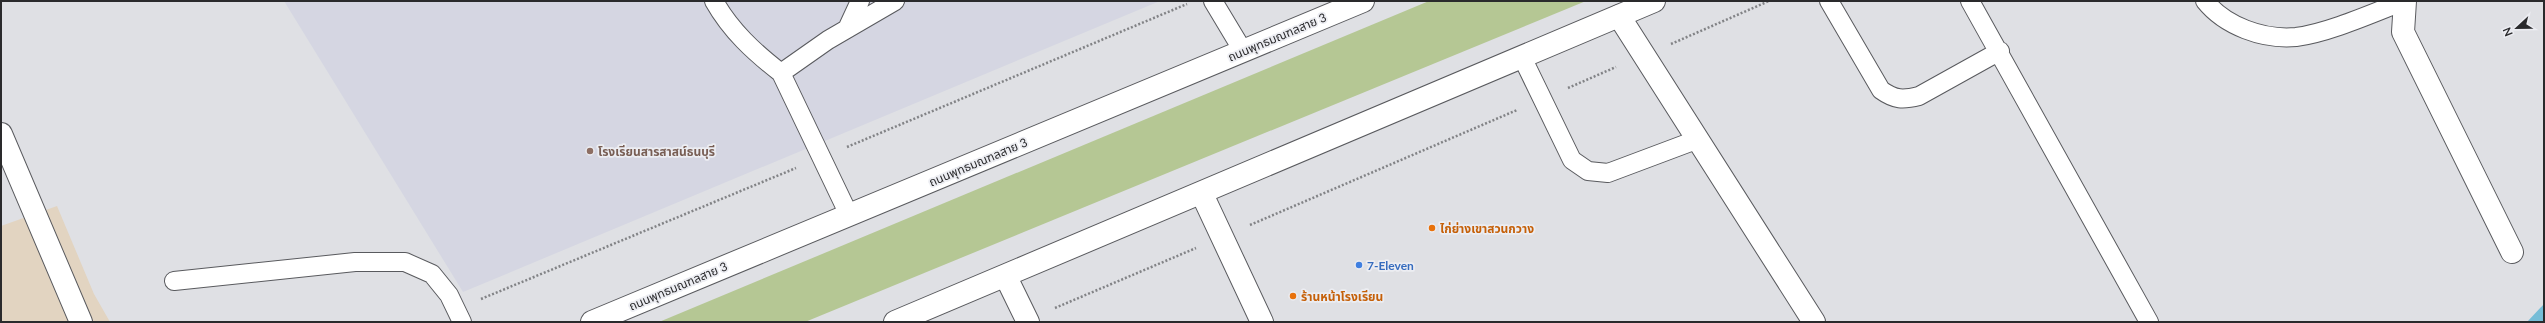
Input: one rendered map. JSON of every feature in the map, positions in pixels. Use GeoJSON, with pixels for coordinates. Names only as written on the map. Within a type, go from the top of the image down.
{"type":"FeatureCollection","features":[{"type":"Feature","properties":{"kind":"main road","name":"ถนนพุทธมณฑลสาย 3"},"geometry":{"type":"LineString","coordinates":[[592,322],[1363,1]]}},
{"type":"Feature","properties":{"kind":"main road"},"geometry":{"type":"LineString","coordinates":[[895,322],[1006,277],[1654,1]]}},
{"type":"Feature","properties":{"kind":"main road"},"geometry":{"type":"LineString","coordinates":[[2404,1],[2403,32],[2512,252]]}},
{"type":"Feature","properties":{"kind":"main road"},"geometry":{"type":"LineString","coordinates":[[1619,16],[1696,140],[1814,322]]}},
{"type":"Feature","properties":{"kind":"main road"},"geometry":{"type":"LineString","coordinates":[[1,134],[81,322]]}},
{"type":"Feature","properties":{"kind":"main road"},"geometry":{"type":"LineString","coordinates":[[1202,194],[1262,322]]}},
{"type":"Feature","properties":{"kind":"main road"},"geometry":{"type":"LineString","coordinates":[[1006,277],[1028,321]]}},
{"type":"Feature","properties":{"kind":"lane"},"geometry":{"type":"LineString","coordinates":[[714,1],[722,15],[749,48],[781,73],[849,215]]}},
{"type":"Feature","properties":{"kind":"lane"},"geometry":{"type":"LineString","coordinates":[[847,29],[860,1]]}},
{"type":"Feature","properties":{"kind":"lane"},"geometry":{"type":"LineString","coordinates":[[781,73],[847,29],[895,1]]}},
{"type":"Feature","properties":{"kind":"lane"},"geometry":{"type":"LineString","coordinates":[[1213,1],[1243,51]]}},
{"type":"Feature","properties":{"kind":"lane"},"geometry":{"type":"LineString","coordinates":[[1829,1],[1882,90],[1893,99],[1904,100],[1919,96],[2000,51]]}},
{"type":"Feature","properties":{"kind":"lane"},"geometry":{"type":"LineString","coordinates":[[1970,1],[2000,51],[2149,322]]}},
{"type":"Feature","properties":{"kind":"lane"},"geometry":{"type":"LineString","coordinates":[[2205,1],[2214,12],[2239,28],[2277,36],[2296,37],[2353,21],[2404,1]]}},
{"type":"Feature","properties":{"kind":"lane"},"geometry":{"type":"LineString","coordinates":[[1522,57],[1572,160],[1588,171],[1608,173],[1696,140]]}},
{"type":"Feature","properties":{"kind":"lane"},"geometry":{"type":"LineString","coordinates":[[174,281],[355,262],[405,262],[432,274],[450,295],[462,322]]}},
{"type":"Feature","properties":{"kind":"path"},"geometry":{"type":"LineString","coordinates":[[1028,321],[1769,1]]}},
{"type":"Feature","properties":{"kind":"shaded area","name":"โรงเรียนสารสาสน์ธนบุรี"},"geometry":{"type":"Polygon","coordinates":[[[284,1],[1160,1],[463,292],[284,1]]]}},
{"type":"Feature","properties":{"kind":"shaded area"},"geometry":{"type":"Polygon","coordinates":[[[57,206],[94,294],[110,322],[1,322],[1,226],[57,206]]]}},
{"type":"Feature","properties":{"kind":"green space"},"geometry":{"type":"Polygon","coordinates":[[[1429,1],[1586,1],[805,322],[659,322],[1429,1]]]}},
{"type":"Feature","properties":{"kind":"water"},"geometry":{"type":"Polygon","coordinates":[[[2544,304],[2544,322],[2527,322],[2544,304]]]}},
{"type":"Feature","properties":{"kind":"place","name":"โรงเรียนสารสาสน์ธนบุรี"},"geometry":{"type":"Point","coordinates":[590,151]}},
{"type":"Feature","properties":{"kind":"place","name":"ไก่ย่างเขาสวนกวาง"},"geometry":{"type":"Point","coordinates":[1432,228]}},
{"type":"Feature","properties":{"kind":"place","name":"7-Eleven"},"geometry":{"type":"Point","coordinates":[1359,265]}},
{"type":"Feature","properties":{"kind":"place","name":"ร้านหน้าโรงเรียน"},"geometry":{"type":"Point","coordinates":[1293,296]}}]}
